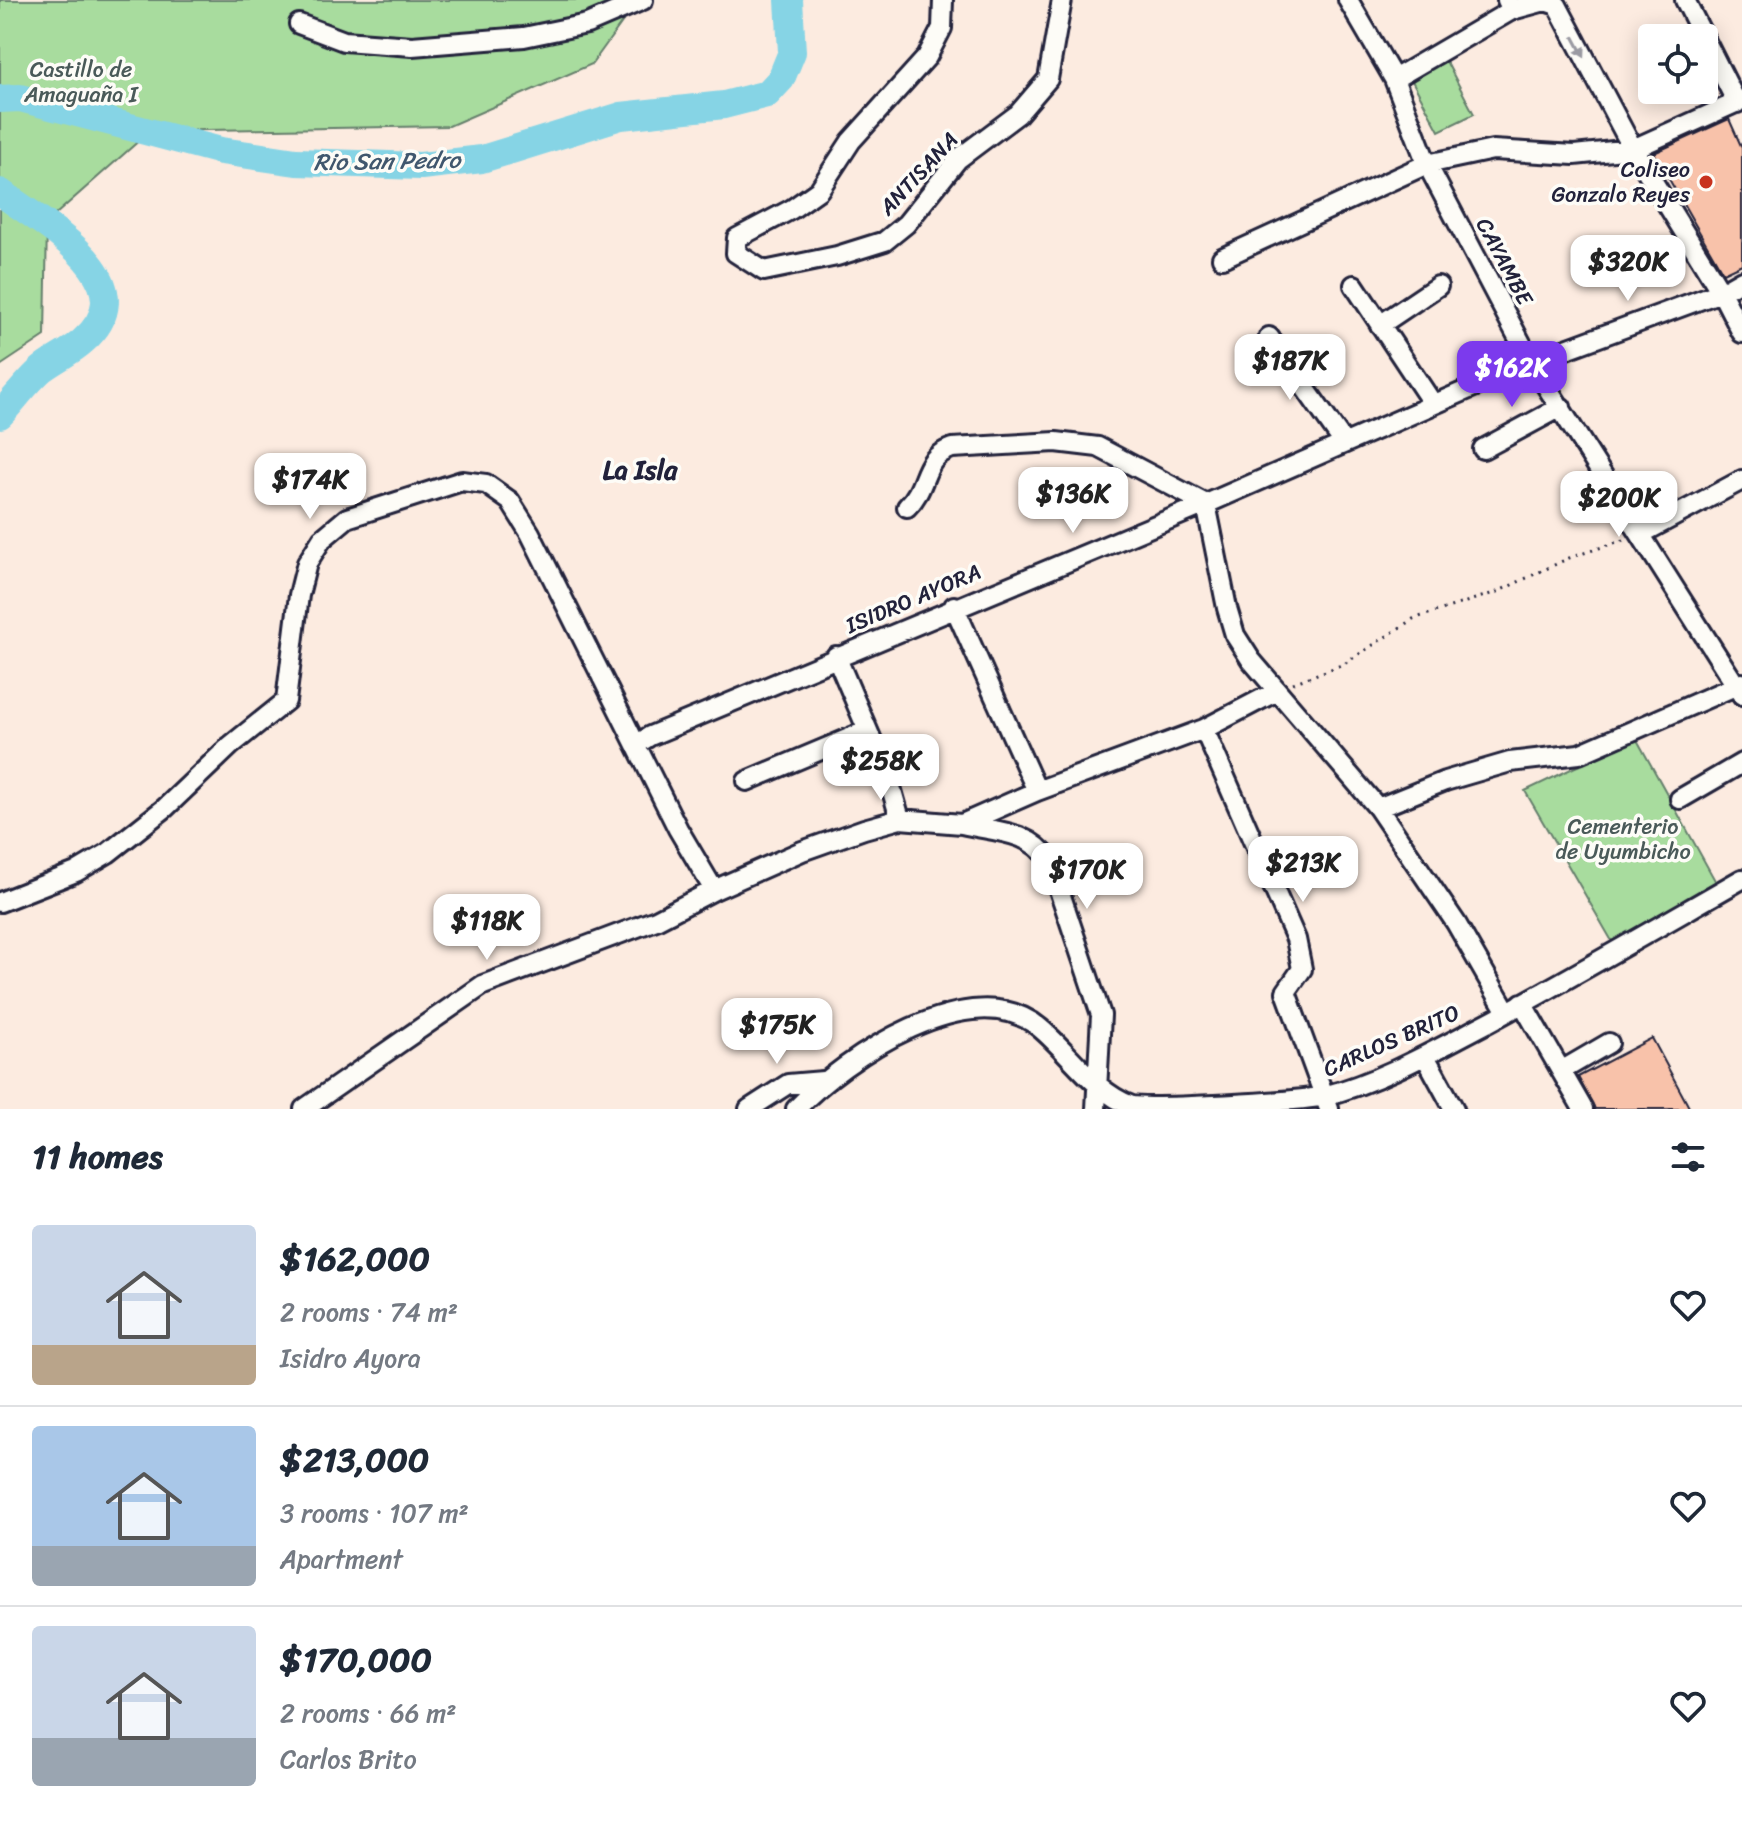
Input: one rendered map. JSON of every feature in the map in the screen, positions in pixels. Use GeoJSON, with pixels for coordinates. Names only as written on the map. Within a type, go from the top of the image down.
{"type":"FeatureCollection","features":[{"type":"Feature","properties":{"kind":"street"},"geometry":{"type":"LineString","coordinates":[[299,24],[344,41],[412,46],[524,37],[587,24],[643,0]]}},
{"type":"Feature","properties":{"kind":"street","name":"ANTISANA"},"geometry":{"type":"LineString","coordinates":[[943,0],[942,28],[927,57],[851,141],[819,190],[792,209],[737,238],[736,253],[764,271],[837,256],[885,241],[906,224],[958,159],[1018,114],[1048,79],[1062,0]]}},
{"type":"Feature","properties":{"kind":"street","name":"CAYAMBE"},"geometry":{"type":"LineString","coordinates":[[1348,0],[1394,79],[1427,164],[1531,362],[1740,688]]}},
{"type":"Feature","properties":{"kind":"street"},"geometry":{"type":"LineString","coordinates":[[1222,258],[1427,164],[1493,150],[1574,155],[1633,149],[1740,102],[1685,0]]}},
{"type":"Feature","properties":{"kind":"street"},"geometry":{"type":"LineString","coordinates":[[1394,79],[1509,5],[1545,1],[1557,5],[1633,149],[1721,292],[1742,333]]}},
{"type":"Feature","properties":{"kind":"street","name":"ISIDRO AYORA"},"geometry":{"type":"LineString","coordinates":[[636,745],[650,736],[836,656],[1206,504],[1531,362],[1721,292],[1742,280]]}},
{"type":"Feature","properties":{"kind":"street"},"geometry":{"type":"LineString","coordinates":[[1354,285],[1433,404]]}},
{"type":"Feature","properties":{"kind":"street"},"geometry":{"type":"LineString","coordinates":[[1380,325],[1438,286]]}},
{"type":"Feature","properties":{"kind":"street"},"geometry":{"type":"LineString","coordinates":[[1269,337],[1344,443]]}},
{"type":"Feature","properties":{"kind":"street"},"geometry":{"type":"LineString","coordinates":[[1483,449],[1561,407]]}},
{"type":"Feature","properties":{"kind":"street"},"geometry":{"type":"LineString","coordinates":[[907,507],[916,499],[929,465],[938,452],[952,448],[1056,442],[1098,447],[1206,504],[1235,635],[1277,691],[1378,808],[1514,1008],[1561,1071],[1583,1109]]}},
{"type":"Feature","properties":{"kind":"street"},"geometry":{"type":"LineString","coordinates":[[1641,534],[1742,480]]}},
{"type":"Feature","properties":{"kind":"street"},"geometry":{"type":"LineString","coordinates":[[0,902],[76,872],[108,853],[165,808],[230,746],[286,701],[299,595],[307,563],[322,539],[347,518],[462,481],[486,484],[510,501],[530,533],[678,829],[714,890]]}},
{"type":"Feature","properties":{"kind":"street"},"geometry":{"type":"LineString","coordinates":[[954,606],[1037,791]]}},
{"type":"Feature","properties":{"kind":"street"},"geometry":{"type":"LineString","coordinates":[[836,656],[889,780],[900,819]]}},
{"type":"Feature","properties":{"kind":"street"},"geometry":{"type":"LineString","coordinates":[[1378,808],[1445,781],[1510,762],[1579,754],[1740,688]]}},
{"type":"Feature","properties":{"kind":"street"},"geometry":{"type":"LineString","coordinates":[[962,824],[1037,791],[1204,729],[1277,691]]}},
{"type":"Feature","properties":{"kind":"street"},"geometry":{"type":"LineString","coordinates":[[1204,729],[1296,939],[1302,969],[1286,992],[1327,1103]]}},
{"type":"Feature","properties":{"kind":"street"},"geometry":{"type":"LineString","coordinates":[[747,781],[866,731]]}},
{"type":"Feature","properties":{"kind":"street"},"geometry":{"type":"LineString","coordinates":[[1680,799],[1742,763]]}},
{"type":"Feature","properties":{"kind":"street"},"geometry":{"type":"LineString","coordinates":[[304,1109],[483,985],[656,920],[802,851],[900,819],[962,824],[1026,837],[1040,847],[1049,860],[1101,1015],[1096,1109]]}},
{"type":"Feature","properties":{"kind":"street","name":"CARLOS BRITO"},"geometry":{"type":"LineString","coordinates":[[796,1109],[823,1081],[893,1035],[982,1008],[1002,1009],[1038,1026],[1095,1083],[1126,1104],[1148,1109],[1327,1103],[1425,1056],[1514,1008],[1742,879]]}},
{"type":"Feature","properties":{"kind":"street"},"geometry":{"type":"LineString","coordinates":[[1561,1071],[1609,1043]]}},
{"type":"Feature","properties":{"kind":"street"},"geometry":{"type":"LineString","coordinates":[[1425,1056],[1454,1109]]}},
{"type":"Feature","properties":{"kind":"street"},"geometry":{"type":"LineString","coordinates":[[749,1109],[788,1084],[823,1081]]}},
{"type":"Feature","properties":{"kind":"path"},"geometry":{"type":"LineString","coordinates":[[1277,691],[1344,664],[1413,619],[1497,592],[1569,558],[1641,534]]}},
{"type":"Feature","properties":{"kind":"green space","name":"Castillo de Amaguaña I"},"geometry":{"type":"Polygon","coordinates":[[[0,0],[638,0],[592,64],[449,126],[150,131],[47,222],[45,336],[0,366],[0,0]]]}},
{"type":"Feature","properties":{"kind":"green space"},"geometry":{"type":"Polygon","coordinates":[[[1446,61],[1474,114],[1439,131],[1411,79],[1446,61]]]}},
{"type":"Feature","properties":{"kind":"green space","name":"Cementerio de Uyumbicho"},"geometry":{"type":"Polygon","coordinates":[[[1636,738],[1717,884],[1613,943],[1525,791],[1636,738]]]}},
{"type":"Feature","properties":{"kind":"building","name":"Coliseo Gonzalo Reyes"},"geometry":{"type":"Polygon","coordinates":[[[1729,119],[1742,148],[1742,264],[1723,273],[1654,153],[1729,119]]]}},
{"type":"Feature","properties":{"kind":"building"},"geometry":{"type":"Polygon","coordinates":[[[1652,1038],[1690,1109],[1595,1109],[1578,1077],[1652,1038]]]}},
{"type":"Feature","properties":{"kind":"waterway","name":"Rio San Pedro"},"geometry":{"type":"LineString","coordinates":[[0,99],[20,98],[221,151],[296,162],[421,166],[482,159],[621,116],[724,105],[767,94],[781,79],[792,52],[789,0]]}},
{"type":"Feature","properties":{"kind":"waterway","name":"Rio San Pedro"},"geometry":{"type":"LineString","coordinates":[[0,192],[41,220],[83,256],[98,276],[105,297],[101,319],[83,341],[42,369],[0,415]]}},
{"type":"Feature","properties":{"kind":"place","name":"Coliseo Gonzalo Reyes"},"geometry":{"type":"Point","coordinates":[1706,182]}},
{"type":"Feature","properties":{"kind":"district","name":"La Isla"},"geometry":{"type":"Point","coordinates":[640,470]}}]}
